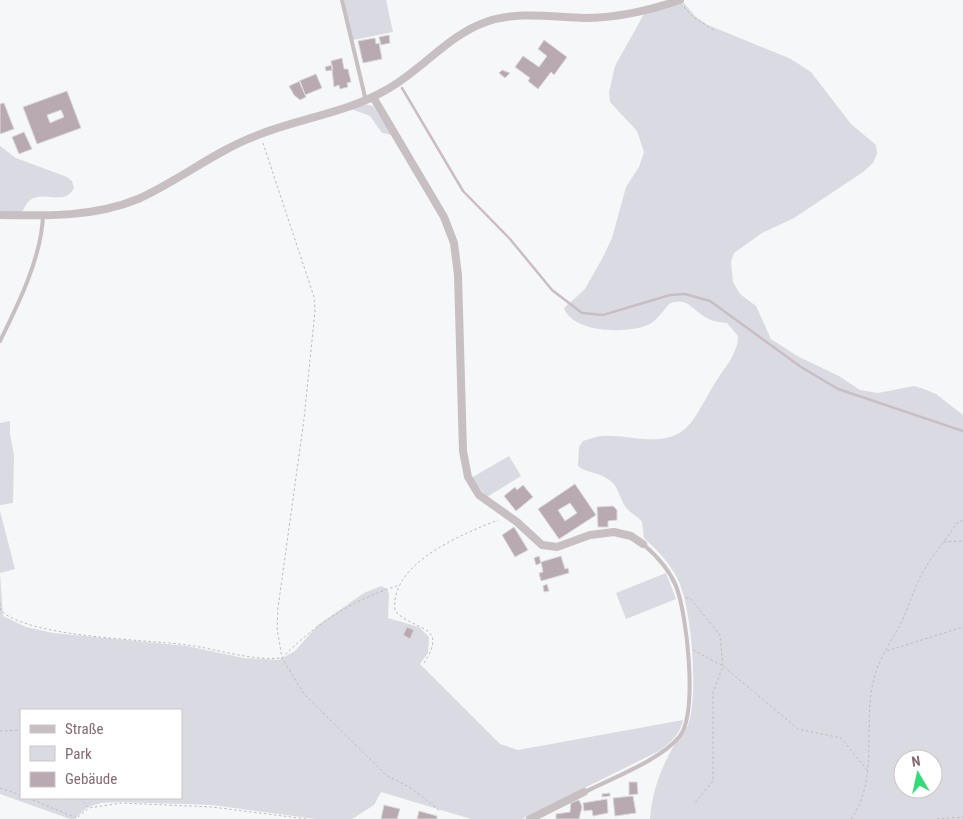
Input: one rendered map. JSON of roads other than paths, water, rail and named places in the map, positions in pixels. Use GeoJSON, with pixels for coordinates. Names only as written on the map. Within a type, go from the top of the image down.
{"type":"FeatureCollection","features":[{"type":"Feature","properties":{"kind":"street"},"geometry":{"type":"LineString","coordinates":[[0,215],[42,215],[98,210],[137,199],[225,149],[260,134],[330,114],[369,99],[405,78],[468,30],[489,21],[513,16],[585,18],[624,15],[681,2]]}},
{"type":"Feature","properties":{"kind":"street"},"geometry":{"type":"LineString","coordinates":[[369,99],[444,217],[452,236],[458,275],[465,466],[468,477],[479,495],[508,516],[542,545],[557,547],[590,535],[614,532],[630,536],[643,544]]}},
{"type":"Feature","properties":{"kind":"street"},"geometry":{"type":"LineString","coordinates":[[530,819],[584,792]]}},
{"type":"Feature","properties":{"kind":"lane"},"geometry":{"type":"LineString","coordinates":[[342,0],[369,99]]}},
{"type":"Feature","properties":{"kind":"lane"},"geometry":{"type":"LineString","coordinates":[[0,341],[22,294],[33,263],[42,215]]}},
{"type":"Feature","properties":{"kind":"lane"},"geometry":{"type":"LineString","coordinates":[[584,792],[654,756],[680,735],[687,710],[688,648],[680,598],[665,566],[643,544]]}},
{"type":"Feature","properties":{"kind":"waterway"},"geometry":{"type":"LineString","coordinates":[[402,88],[463,191],[510,239],[552,290],[582,313],[603,315],[670,295],[685,294],[710,301],[801,367],[838,389],[963,431]]}}]}
